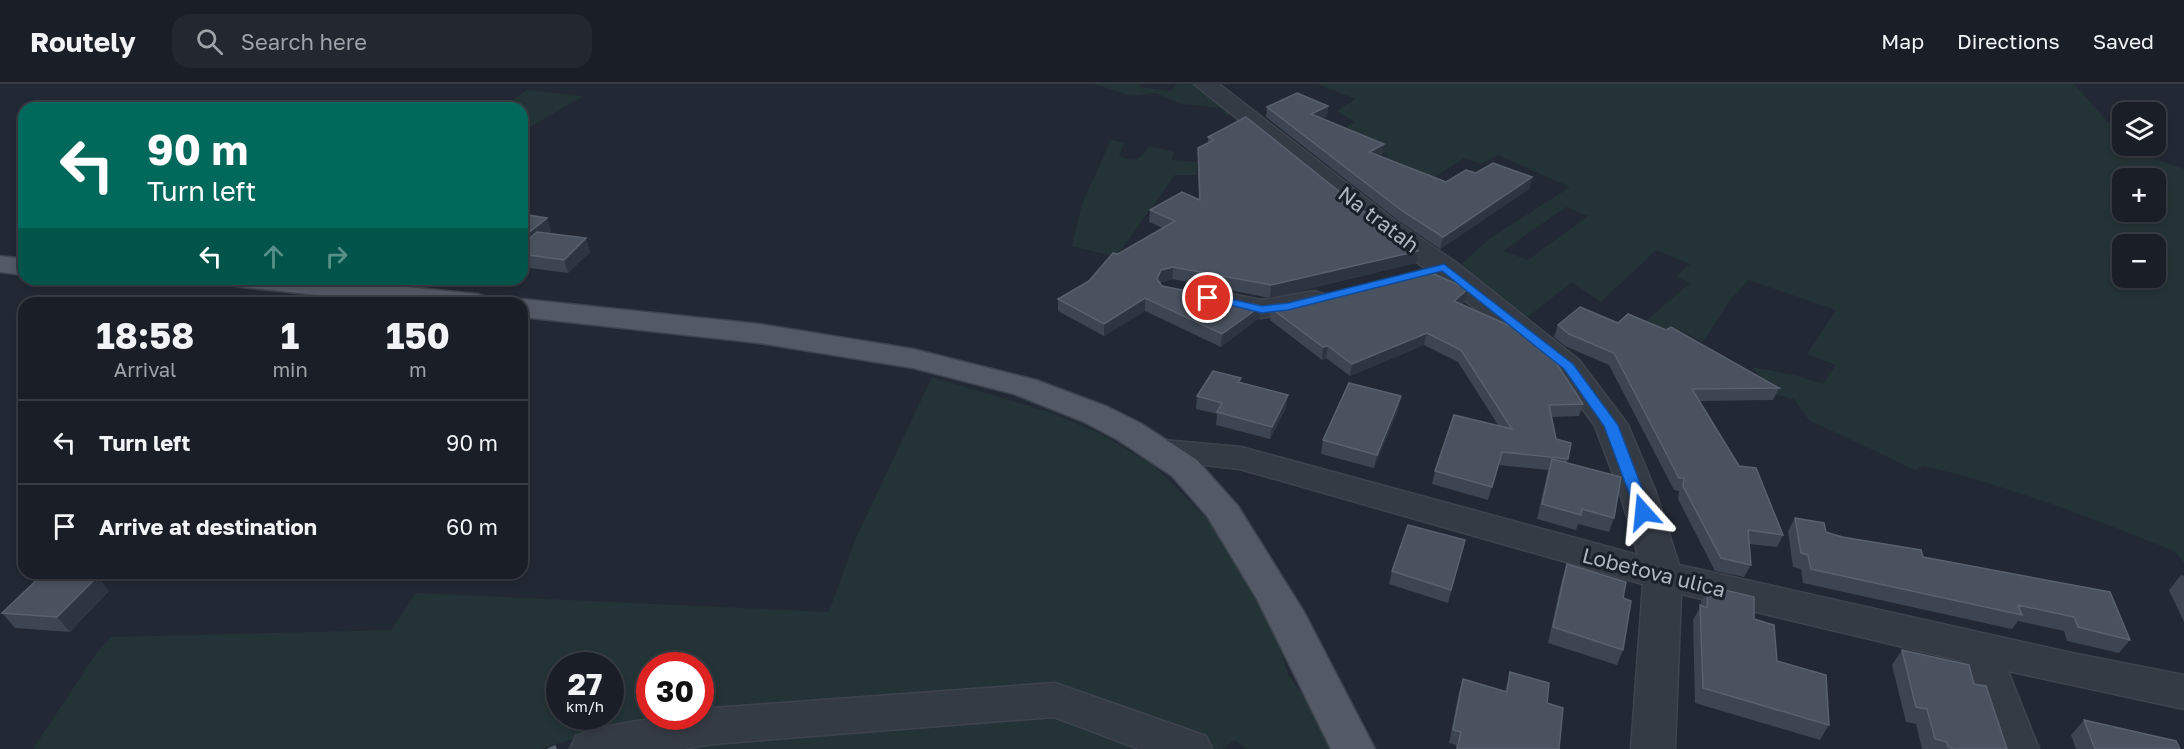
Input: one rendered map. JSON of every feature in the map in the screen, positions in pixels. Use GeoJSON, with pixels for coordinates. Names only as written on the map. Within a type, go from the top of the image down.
{"type":"FeatureCollection","features":[{"type":"Feature","properties":{"kind":"main road"},"geometry":{"type":"LineString","coordinates":[[0,264],[18,266]]}},
{"type":"Feature","properties":{"kind":"main road"},"geometry":{"type":"LineString","coordinates":[[301,285],[418,297]]}},
{"type":"Feature","properties":{"kind":"main road"},"geometry":{"type":"LineString","coordinates":[[528,309],[700,326],[888,353],[992,376],[1112,422],[1163,451],[1200,483],[1230,522],[1284,607],[1353,749]]}},
{"type":"Feature","properties":{"kind":"street","name":"Na tratah"},"geometry":{"type":"LineString","coordinates":[[1205,84],[1389,229],[1444,267],[1568,367],[1611,425],[1637,490],[1663,576]]}},
{"type":"Feature","properties":{"kind":"street"},"geometry":{"type":"LineString","coordinates":[[1410,276],[1444,267]]}},
{"type":"Feature","properties":{"kind":"street"},"geometry":{"type":"LineString","coordinates":[[1193,295],[1262,309],[1288,306],[1342,292]]}},
{"type":"Feature","properties":{"kind":"street","name":"Lobetova ulica"},"geometry":{"type":"LineString","coordinates":[[1163,451],[1241,458],[1663,576],[1978,649],[2184,692]]}},
{"type":"Feature","properties":{"kind":"street"},"geometry":{"type":"LineString","coordinates":[[1653,749],[1663,576]]}},
{"type":"Feature","properties":{"kind":"street"},"geometry":{"type":"LineString","coordinates":[[1978,649],[2017,749]]}},
{"type":"Feature","properties":{"kind":"street"},"geometry":{"type":"LineString","coordinates":[[592,749],[613,742],[713,726],[1055,700],[1190,749]]}},
{"type":"Feature","properties":{"kind":"shaded area"},"geometry":{"type":"Polygon","coordinates":[[[1094,84],[1141,84],[1140,87],[1171,91],[1177,84],[1200,85],[1234,111],[1227,116],[1221,108],[1182,104],[1155,93],[1132,96],[1094,84]]]}},
{"type":"Feature","properties":{"kind":"shaded area"},"geometry":{"type":"Polygon","coordinates":[[[1317,84],[2074,84],[2112,127],[2112,156],[2150,156],[2184,169],[2184,563],[2174,551],[2050,504],[1956,474],[1924,466],[1915,470],[1809,420],[1794,399],[1776,395],[1752,367],[1794,375],[1823,384],[1836,365],[1807,354],[1836,310],[1749,280],[1730,300],[1703,342],[1682,331],[1659,337],[1641,325],[1690,283],[1676,276],[1690,264],[1656,250],[1601,302],[1572,282],[1524,320],[1458,267],[1489,239],[1570,187],[1498,155],[1482,164],[1464,158],[1428,182],[1376,162],[1388,155],[1337,133],[1355,122],[1337,111],[1356,99],[1317,84]],[[1566,207],[1503,251],[1528,260],[1588,216],[1566,207]]]}},
{"type":"Feature","properties":{"kind":"shaded area"},"geometry":{"type":"Polygon","coordinates":[[[527,90],[583,96],[528,128],[528,102],[510,102],[527,90]]]}},
{"type":"Feature","properties":{"kind":"shaded area"},"geometry":{"type":"Polygon","coordinates":[[[1111,140],[1124,143],[1119,156],[1129,159],[1137,159],[1149,146],[1174,152],[1172,160],[1198,162],[1196,175],[1175,175],[1116,257],[1072,246],[1082,204],[1111,140]]]}},
{"type":"Feature","properties":{"kind":"shaded area"},"geometry":{"type":"Polygon","coordinates":[[[932,377],[1049,412],[1101,434],[1154,466],[1216,527],[1275,635],[1288,674],[1313,710],[1332,749],[1246,749],[1235,740],[1222,749],[682,749],[705,730],[714,730],[714,723],[725,714],[714,714],[714,652],[636,652],[636,721],[624,722],[624,652],[546,652],[546,730],[600,730],[541,749],[33,749],[95,655],[111,637],[391,630],[416,593],[829,612],[856,538],[932,377]]]}},
{"type":"Feature","properties":{"kind":"building"},"geometry":{"type":"Polygon","coordinates":[[[1297,93],[1328,106],[1311,114],[1384,144],[1369,152],[1446,182],[1466,170],[1476,173],[1493,163],[1532,177],[1443,237],[1401,210],[1267,107],[1297,93]]]}},
{"type":"Feature","properties":{"kind":"building"},"geometry":{"type":"Polygon","coordinates":[[[1246,117],[1381,225],[1418,251],[1271,285],[1173,267],[1161,270],[1157,279],[1162,286],[1261,306],[1222,334],[1145,298],[1104,324],[1058,299],[1089,281],[1113,253],[1118,254],[1175,221],[1150,210],[1182,192],[1200,200],[1198,148],[1214,140],[1208,137],[1246,117]]]}},
{"type":"Feature","properties":{"kind":"building"},"geometry":{"type":"Polygon","coordinates":[[[528,215],[547,218],[528,233],[528,215]]]}},
{"type":"Feature","properties":{"kind":"building"},"geometry":{"type":"Polygon","coordinates":[[[537,232],[586,238],[564,260],[528,255],[528,240],[537,232]]]}},
{"type":"Feature","properties":{"kind":"building"},"geometry":{"type":"Polygon","coordinates":[[[1427,271],[1468,289],[1454,301],[1519,330],[1553,358],[1583,404],[1549,405],[1556,439],[1571,443],[1568,459],[1502,452],[1492,487],[1435,471],[1454,415],[1512,429],[1461,350],[1427,333],[1352,364],[1328,346],[1323,347],[1271,308],[1427,271]]]}},
{"type":"Feature","properties":{"kind":"building"},"geometry":{"type":"Polygon","coordinates":[[[1580,307],[1618,323],[1628,314],[1666,330],[1671,327],[1779,388],[1692,389],[1739,466],[1756,468],[1783,535],[1748,530],[1751,565],[1721,558],[1683,486],[1684,478],[1679,478],[1614,353],[1569,334],[1558,325],[1580,307]]]}},
{"type":"Feature","properties":{"kind":"building"},"geometry":{"type":"Polygon","coordinates":[[[1213,371],[1241,378],[1238,382],[1288,395],[1272,427],[1217,412],[1222,403],[1197,396],[1213,371]]]}},
{"type":"Feature","properties":{"kind":"building"},"geometry":{"type":"Polygon","coordinates":[[[1349,383],[1401,396],[1377,455],[1323,440],[1349,383]]]}},
{"type":"Feature","properties":{"kind":"building"},"geometry":{"type":"Polygon","coordinates":[[[1552,459],[1621,477],[1614,518],[1582,509],[1581,515],[1542,504],[1552,459]]]}},
{"type":"Feature","properties":{"kind":"building"},"geometry":{"type":"Polygon","coordinates":[[[1795,518],[1824,523],[1826,532],[1842,537],[1921,550],[1923,557],[2110,592],[2130,640],[2078,627],[2074,617],[2018,605],[2022,615],[1811,569],[1808,555],[1801,553],[1795,518]]]}},
{"type":"Feature","properties":{"kind":"building"},"geometry":{"type":"Polygon","coordinates":[[[1408,525],[1465,540],[1451,590],[1392,571],[1408,525]]]}},
{"type":"Feature","properties":{"kind":"building"},"geometry":{"type":"Polygon","coordinates":[[[1567,564],[1626,582],[1623,598],[1631,601],[1623,650],[1553,627],[1567,564]]]}},
{"type":"Feature","properties":{"kind":"building"},"geometry":{"type":"Polygon","coordinates":[[[38,579],[95,579],[57,617],[2,613],[38,579]]]}},
{"type":"Feature","properties":{"kind":"building"},"geometry":{"type":"Polygon","coordinates":[[[1708,586],[1754,597],[1754,619],[1774,625],[1777,661],[1826,675],[1829,725],[1703,688],[1700,605],[1707,608],[1708,586]]]}},
{"type":"Feature","properties":{"kind":"building"},"geometry":{"type":"Polygon","coordinates":[[[1902,650],[1969,665],[1974,684],[1986,686],[2007,749],[1954,749],[1948,747],[1947,742],[1935,739],[1927,709],[1916,707],[1902,650]]]}},
{"type":"Feature","properties":{"kind":"building"},"geometry":{"type":"Polygon","coordinates":[[[1510,672],[1549,683],[1547,703],[1563,708],[1559,749],[1457,749],[1461,732],[1453,730],[1463,679],[1507,692],[1510,672]]]}},
{"type":"Feature","properties":{"kind":"building"},"geometry":{"type":"Polygon","coordinates":[[[2084,720],[2176,741],[2180,749],[2095,749],[2084,720]]]}},
{"type":"Feature","properties":{"kind":"route"},"geometry":{"type":"LineString","coordinates":[[1208,298],[1262,309],[1288,306],[1444,267],[1568,367],[1611,425],[1637,490],[1643,512]]}}]}
